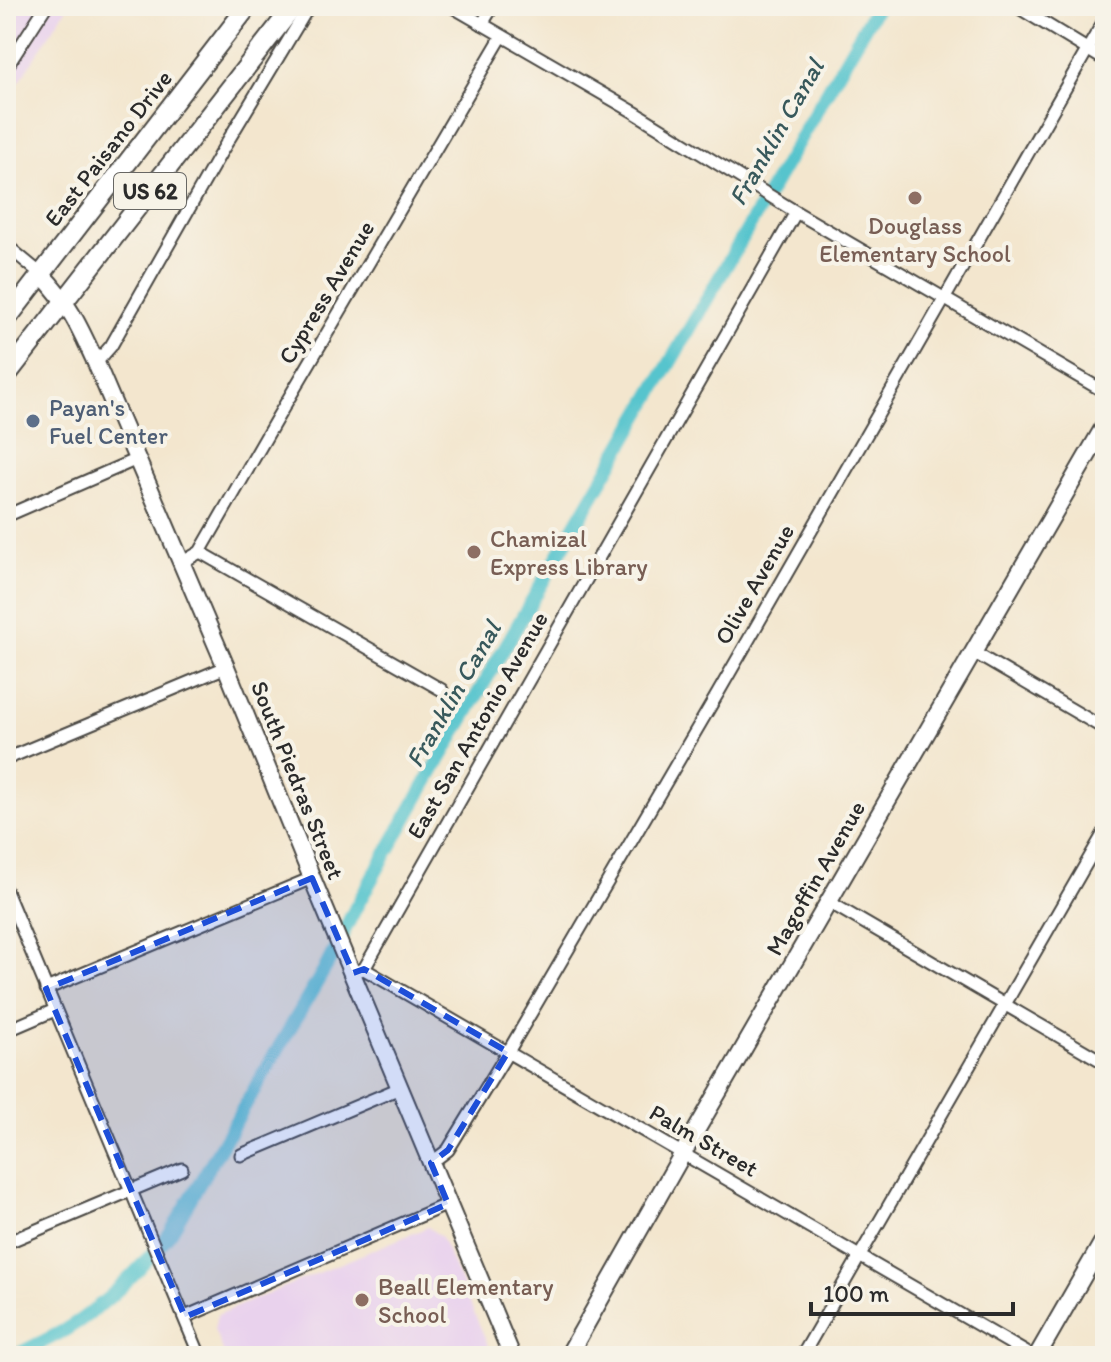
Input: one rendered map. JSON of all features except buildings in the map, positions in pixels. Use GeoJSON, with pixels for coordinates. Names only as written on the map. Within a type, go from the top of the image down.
{"type":"FeatureCollection","features":[{"type":"Feature","properties":{"kind":"main road","name":"East Paisano Drive"},"geometry":{"type":"LineString","coordinates":[[6,320],[248,6]]}},
{"type":"Feature","properties":{"kind":"main road","name":"US 62"},"geometry":{"type":"LineString","coordinates":[[6,376],[294,6]]}},
{"type":"Feature","properties":{"kind":"street"},"geometry":{"type":"LineString","coordinates":[[6,68],[46,6]]}},
{"type":"Feature","properties":{"kind":"street"},"geometry":{"type":"LineString","coordinates":[[96,363],[110,348],[220,154],[309,6]]}},
{"type":"Feature","properties":{"kind":"street"},"geometry":{"type":"LineString","coordinates":[[451,6],[1105,392]]}},
{"type":"Feature","properties":{"kind":"street"},"geometry":{"type":"LineString","coordinates":[[482,24],[493,6]]}},
{"type":"Feature","properties":{"kind":"street"},"geometry":{"type":"LineString","coordinates":[[1016,6],[1105,60]]}},
{"type":"Feature","properties":{"kind":"street","name":"Olive Avenue"},"geometry":{"type":"LineString","coordinates":[[431,1163],[448,1150],[508,1052],[1105,19]]}},
{"type":"Feature","properties":{"kind":"street","name":"Cypress Avenue"},"geometry":{"type":"LineString","coordinates":[[181,563],[200,552],[502,36]]}},
{"type":"Feature","properties":{"kind":"street","name":"East San Antonio Avenue"},"geometry":{"type":"LineString","coordinates":[[358,971],[796,212]]}},
{"type":"Feature","properties":{"kind":"street","name":"South Piedras Street"},"geometry":{"type":"LineString","coordinates":[[6,245],[41,274],[65,301],[96,363],[345,956],[358,971],[400,1088],[512,1356]]}},
{"type":"Feature","properties":{"kind":"street","name":"Magoffin Avenue"},"geometry":{"type":"LineString","coordinates":[[568,1356],[1105,425]]}},
{"type":"Feature","properties":{"kind":"street"},"geometry":{"type":"LineString","coordinates":[[6,516],[137,459]]}},
{"type":"Feature","properties":{"kind":"street"},"geometry":{"type":"LineString","coordinates":[[200,552],[442,690]]}},
{"type":"Feature","properties":{"kind":"street"},"geometry":{"type":"LineString","coordinates":[[973,652],[1105,729]]}},
{"type":"Feature","properties":{"kind":"street"},"geometry":{"type":"LineString","coordinates":[[6,759],[226,667]]}},
{"type":"Feature","properties":{"kind":"street"},"geometry":{"type":"LineString","coordinates":[[802,1356],[1105,831]]}},
{"type":"Feature","properties":{"kind":"street"},"geometry":{"type":"LineString","coordinates":[[46,989],[312,878]]}},
{"type":"Feature","properties":{"kind":"street"},"geometry":{"type":"LineString","coordinates":[[6,891],[200,1356]]}},
{"type":"Feature","properties":{"kind":"street"},"geometry":{"type":"LineString","coordinates":[[829,902],[1105,1063]]}},
{"type":"Feature","properties":{"kind":"street","name":"Palm Street"},"geometry":{"type":"LineString","coordinates":[[358,971],[508,1052],[1034,1356]]}},
{"type":"Feature","properties":{"kind":"street"},"geometry":{"type":"LineString","coordinates":[[6,1031],[55,1010]]}},
{"type":"Feature","properties":{"kind":"street"},"geometry":{"type":"LineString","coordinates":[[241,1155],[400,1088]]}},
{"type":"Feature","properties":{"kind":"street"},"geometry":{"type":"LineString","coordinates":[[6,1243],[182,1169]]}},
{"type":"Feature","properties":{"kind":"street"},"geometry":{"type":"LineString","coordinates":[[185,1317],[448,1204]]}},
{"type":"Feature","properties":{"kind":"street"},"geometry":{"type":"LineString","coordinates":[[1034,1356],[1105,1238]]}},
{"type":"Feature","properties":{"kind":"highlighted area"},"geometry":{"type":"Polygon","coordinates":[[[312,878],[353,973],[364,969],[508,1052],[448,1150],[431,1163],[448,1204],[185,1317],[46,989],[312,878]]]}},
{"type":"Feature","properties":{"kind":"shaded area"},"geometry":{"type":"Polygon","coordinates":[[[6,6],[68,6],[6,102],[6,6]]]}},
{"type":"Feature","properties":{"kind":"shaded area","name":"Beall Elementary School"},"geometry":{"type":"Polygon","coordinates":[[[428,1227],[441,1237],[493,1356],[225,1356],[214,1330],[217,1315],[428,1227]]]}},
{"type":"Feature","properties":{"kind":"waterway","name":"Franklin Canal"},"geometry":{"type":"LineString","coordinates":[[15,1356],[65,1330],[109,1298],[171,1232],[327,965],[422,790],[877,6]]}},
{"type":"Feature","properties":{"kind":"place","name":"Douglass Elementary School"},"geometry":{"type":"Point","coordinates":[915,198]}},
{"type":"Feature","properties":{"kind":"place","name":"Payan's Fuel Center"},"geometry":{"type":"Point","coordinates":[33,421]}},
{"type":"Feature","properties":{"kind":"place","name":"Chamizal Express Library"},"geometry":{"type":"Point","coordinates":[474,552]}},
{"type":"Feature","properties":{"kind":"place","name":"Beall Elementary School"},"geometry":{"type":"Point","coordinates":[362,1300]}}]}
